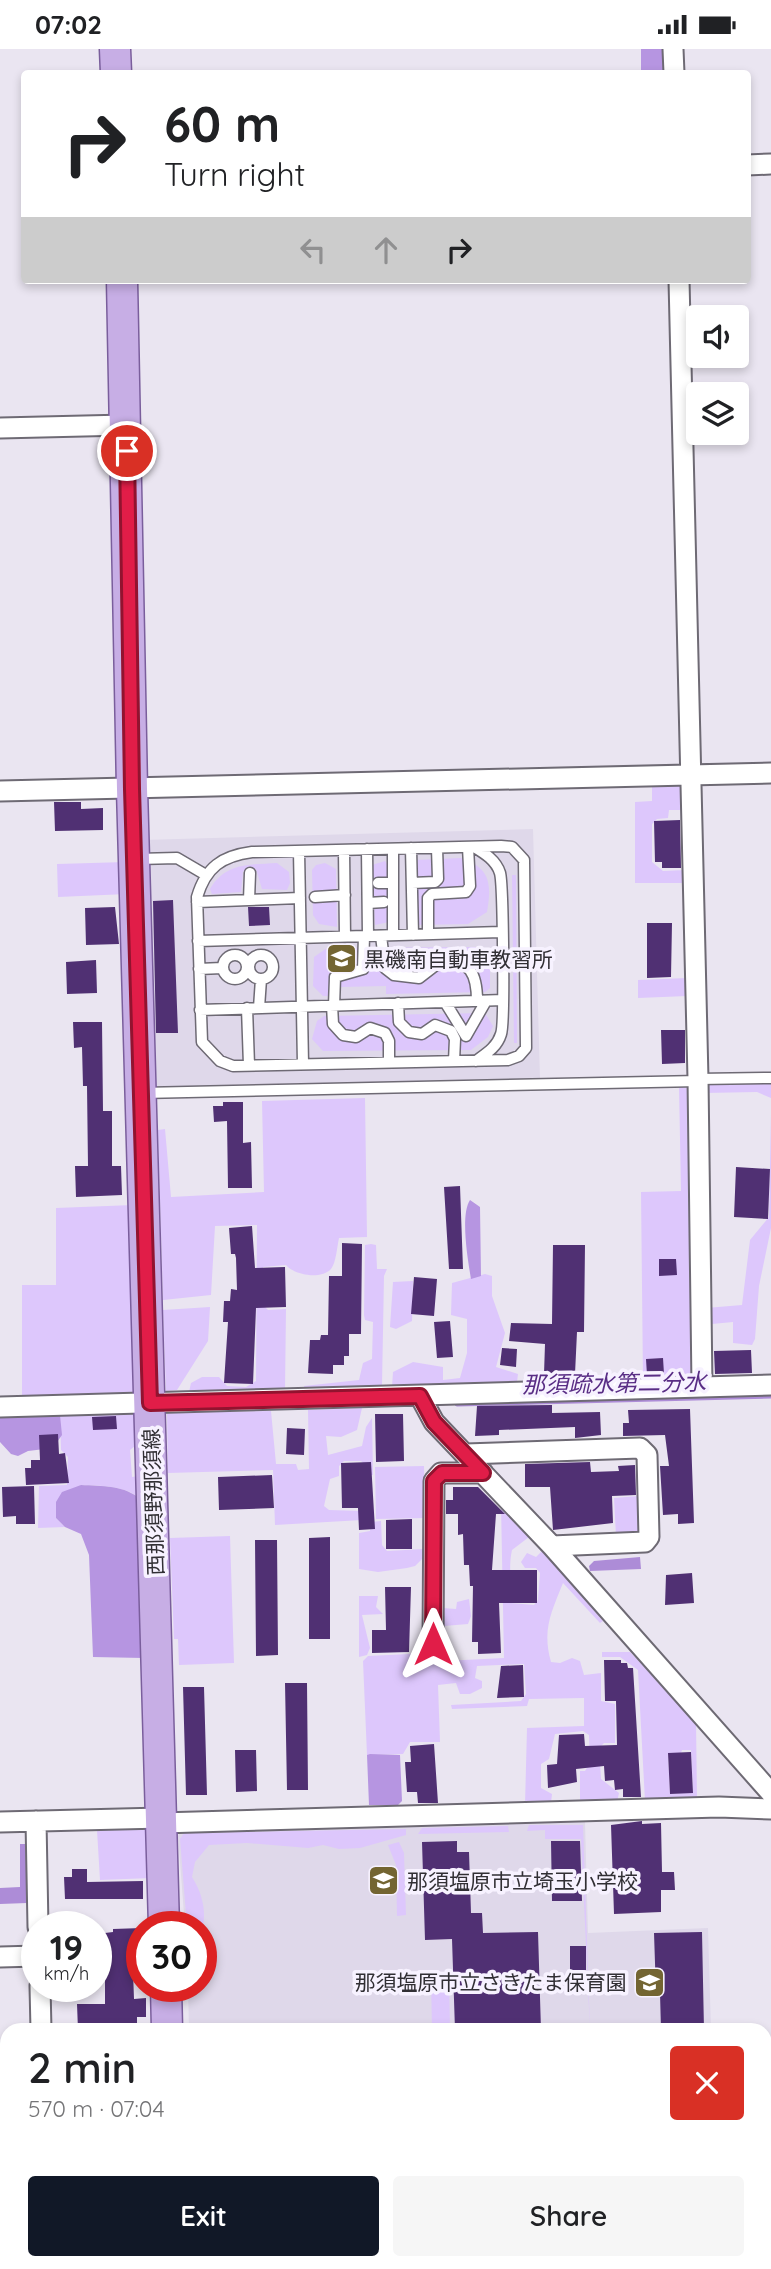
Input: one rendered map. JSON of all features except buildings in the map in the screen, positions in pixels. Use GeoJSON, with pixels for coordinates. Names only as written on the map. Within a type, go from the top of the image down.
{"type":"FeatureCollection","features":[{"type":"Feature","properties":{"kind":"main road"},"geometry":{"type":"LineString","coordinates":[[115,49],[116,70]]}},
{"type":"Feature","properties":{"kind":"main road","name":"西那須野那須線"},"geometry":{"type":"LineString","coordinates":[[121,284],[132,789],[164,1911]]}},
{"type":"Feature","properties":{"kind":"main road"},"geometry":{"type":"LineString","coordinates":[[166,2002],[167,2023]]}},
{"type":"Feature","properties":{"kind":"street"},"geometry":{"type":"LineString","coordinates":[[673,49],[674,70]]}},
{"type":"Feature","properties":{"kind":"street"},"geometry":{"type":"LineString","coordinates":[[751,165],[771,164]]}},
{"type":"Feature","properties":{"kind":"street"},"geometry":{"type":"LineString","coordinates":[[679,284],[698,1080],[702,1386]]}},
{"type":"Feature","properties":{"kind":"street"},"geometry":{"type":"LineString","coordinates":[[0,428],[126,425]]}},
{"type":"Feature","properties":{"kind":"street"},"geometry":{"type":"LineString","coordinates":[[0,791],[771,773]]}},
{"type":"Feature","properties":{"kind":"street"},"geometry":{"type":"LineString","coordinates":[[0,1407],[771,1385]]}},
{"type":"Feature","properties":{"kind":"street"},"geometry":{"type":"LineString","coordinates":[[420,1396],[434,1422],[552,1546],[771,1793]]}},
{"type":"Feature","properties":{"kind":"street"},"geometry":{"type":"LineString","coordinates":[[466,1454],[640,1448],[647,1455],[649,1537],[645,1542],[552,1546]]}},
{"type":"Feature","properties":{"kind":"street"},"geometry":{"type":"LineString","coordinates":[[433,1644],[434,1481],[442,1473],[483,1473]]}},
{"type":"Feature","properties":{"kind":"street"},"geometry":{"type":"LineString","coordinates":[[0,1822],[719,1807],[771,1809]]}},
{"type":"Feature","properties":{"kind":"street"},"geometry":{"type":"LineString","coordinates":[[36,1821],[38,1911]]}},
{"type":"Feature","properties":{"kind":"street"},"geometry":{"type":"LineString","coordinates":[[0,1957],[21,1956]]}},
{"type":"Feature","properties":{"kind":"street"},"geometry":{"type":"LineString","coordinates":[[40,2002],[41,2023]]}},
{"type":"Feature","properties":{"kind":"lane"},"geometry":{"type":"LineString","coordinates":[[471,847],[487,855],[500,874],[503,1000],[503,1030],[498,1042],[476,1061]]}},
{"type":"Feature","properties":{"kind":"lane"},"geometry":{"type":"LineString","coordinates":[[428,934],[428,898],[432,894],[466,892],[470,886],[471,847]]}},
{"type":"Feature","properties":{"kind":"lane"},"geometry":{"type":"LineString","coordinates":[[512,847],[524,860],[526,1048],[519,1056],[508,1060],[233,1066],[210,1053],[202,1042],[197,902],[206,875],[216,863],[231,855],[438,848],[512,847]]}},
{"type":"Feature","properties":{"kind":"lane"},"geometry":{"type":"LineString","coordinates":[[411,848],[413,935]]}},
{"type":"Feature","properties":{"kind":"lane"},"geometry":{"type":"LineString","coordinates":[[412,883],[435,882],[438,879],[438,848]]}},
{"type":"Feature","properties":{"kind":"lane"},"geometry":{"type":"LineString","coordinates":[[367,849],[368,903],[363,969],[335,977],[333,1024],[343,1035],[356,1037],[370,1028],[385,1033],[389,1041],[389,1062]]}},
{"type":"Feature","properties":{"kind":"lane"},"geometry":{"type":"LineString","coordinates":[[393,849],[393,935]]}},
{"type":"Feature","properties":{"kind":"lane"},"geometry":{"type":"LineString","coordinates":[[344,850],[345,937]]}},
{"type":"Feature","properties":{"kind":"lane"},"geometry":{"type":"LineString","coordinates":[[299,851],[303,1064]]}},
{"type":"Feature","properties":{"kind":"lane"},"geometry":{"type":"LineString","coordinates":[[134,859],[177,858],[206,875]]}},
{"type":"Feature","properties":{"kind":"lane"},"geometry":{"type":"LineString","coordinates":[[250,873],[250,900]]}},
{"type":"Feature","properties":{"kind":"lane"},"geometry":{"type":"LineString","coordinates":[[378,883],[393,883]]}},
{"type":"Feature","properties":{"kind":"lane"},"geometry":{"type":"LineString","coordinates":[[314,897],[345,895]]}},
{"type":"Feature","properties":{"kind":"lane"},"geometry":{"type":"LineString","coordinates":[[197,902],[300,898]]}},
{"type":"Feature","properties":{"kind":"lane"},"geometry":{"type":"LineString","coordinates":[[368,903],[384,902]]}},
{"type":"Feature","properties":{"kind":"lane"},"geometry":{"type":"LineString","coordinates":[[198,941],[501,932]]}},
{"type":"Feature","properties":{"kind":"lane"},"geometry":{"type":"LineString","coordinates":[[381,936],[385,968],[394,975],[419,978],[442,961],[462,962],[472,969],[482,1001],[466,1036],[445,1002]]}},
{"type":"Feature","properties":{"kind":"lane"},"geometry":{"type":"LineString","coordinates":[[222,968],[227,978],[234,980],[244,975],[248,967],[251,959],[259,954],[270,959],[273,967],[271,974],[261,979],[254,977],[248,967],[242,958],[235,955],[228,957],[222,968]]}},
{"type":"Feature","properties":{"kind":"lane"},"geometry":{"type":"LineString","coordinates":[[199,969],[222,968]]}},
{"type":"Feature","properties":{"kind":"lane"},"geometry":{"type":"LineString","coordinates":[[259,1008],[261,979]]}},
{"type":"Feature","properties":{"kind":"lane"},"geometry":{"type":"LineString","coordinates":[[200,1010],[503,1000]]}},
{"type":"Feature","properties":{"kind":"lane"},"geometry":{"type":"LineString","coordinates":[[398,1003],[398,1022],[409,1032],[422,1034],[435,1025],[451,1031],[455,1039],[454,1061]]}},
{"type":"Feature","properties":{"kind":"lane"},"geometry":{"type":"LineString","coordinates":[[247,1008],[249,1065]]}},
{"type":"Feature","properties":{"kind":"lane"},"geometry":{"type":"LineString","coordinates":[[141,1093],[771,1078]]}},
{"type":"Feature","properties":{"kind":"shaded area"},"geometry":{"type":"Polygon","coordinates":[[[641,49],[668,49],[668,70],[641,70],[641,49]]]}},
{"type":"Feature","properties":{"kind":"shaded area"},"geometry":{"type":"Polygon","coordinates":[[[685,780],[684,810],[669,810],[668,818],[657,819],[652,824],[652,862],[663,871],[686,870],[688,883],[635,883],[635,802],[652,801],[652,781],[685,780]]]}},
{"type":"Feature","properties":{"kind":"shaded area","name":"黒磯南自動車教習所"},"geometry":{"type":"Polygon","coordinates":[[[533,829],[540,1079],[150,1089],[143,840],[533,829]]]}},
{"type":"Feature","properties":{"kind":"shaded area"},"geometry":{"type":"Polygon","coordinates":[[[461,858],[478,867],[487,878],[487,912],[468,924],[416,925],[416,860],[461,858]]]}},
{"type":"Feature","properties":{"kind":"shaded area"},"geometry":{"type":"Polygon","coordinates":[[[385,861],[388,866],[389,922],[375,925],[372,865],[385,861]]]}},
{"type":"Feature","properties":{"kind":"shaded area"},"geometry":{"type":"Polygon","coordinates":[[[126,862],[127,894],[58,897],[57,864],[126,862]]]}},
{"type":"Feature","properties":{"kind":"shaded area"},"geometry":{"type":"Polygon","coordinates":[[[277,863],[289,872],[290,883],[287,890],[262,889],[256,869],[243,871],[241,892],[212,894],[210,889],[216,880],[231,869],[277,863]]]}},
{"type":"Feature","properties":{"kind":"shaded area"},"geometry":{"type":"Polygon","coordinates":[[[325,863],[336,869],[337,927],[319,924],[313,915],[312,870],[316,865],[325,863]]]}},
{"type":"Feature","properties":{"kind":"shaded area"},"geometry":{"type":"Polygon","coordinates":[[[512,875],[516,875],[517,1043],[514,1043],[512,875]]]}},
{"type":"Feature","properties":{"kind":"shaded area"},"geometry":{"type":"Polygon","coordinates":[[[476,947],[486,950],[490,958],[490,988],[485,992],[386,994],[386,986],[340,987],[340,996],[323,996],[313,986],[314,957],[327,948],[476,947]]]}},
{"type":"Feature","properties":{"kind":"shaded area"},"geometry":{"type":"Polygon","coordinates":[[[687,978],[687,996],[638,998],[638,980],[687,978]]]}},
{"type":"Feature","properties":{"kind":"shaded area"},"geometry":{"type":"Polygon","coordinates":[[[485,1013],[493,1026],[488,1037],[471,1050],[323,1051],[312,1039],[317,1021],[324,1016],[485,1013]]]}},
{"type":"Feature","properties":{"kind":"shaded area"},"geometry":{"type":"Polygon","coordinates":[[[771,1083],[771,1098],[757,1092],[704,1093],[703,1085],[771,1083]]]}},
{"type":"Feature","properties":{"kind":"shaded area"},"geometry":{"type":"Polygon","coordinates":[[[679,1087],[692,1088],[697,1373],[692,1380],[643,1380],[641,1192],[681,1191],[679,1087]]]}},
{"type":"Feature","properties":{"kind":"shaded area"},"geometry":{"type":"Polygon","coordinates":[[[365,1098],[367,1237],[339,1238],[333,1266],[321,1274],[301,1274],[286,1265],[263,1267],[264,1306],[268,1310],[286,1309],[285,1390],[189,1392],[191,1383],[202,1377],[219,1377],[227,1386],[246,1387],[256,1381],[257,1225],[215,1226],[211,1295],[163,1300],[158,1130],[165,1129],[171,1197],[264,1192],[262,1101],[365,1098]]]}},
{"type":"Feature","properties":{"kind":"shaded area"},"geometry":{"type":"Polygon","coordinates":[[[771,1114],[771,1228],[759,1286],[755,1339],[752,1345],[733,1343],[733,1322],[712,1324],[711,1376],[758,1374],[758,1377],[710,1380],[706,1308],[742,1305],[750,1240],[769,1217],[771,1114]]]}},
{"type":"Feature","properties":{"kind":"shaded area"},"geometry":{"type":"Polygon","coordinates":[[[470,1200],[480,1207],[481,1276],[471,1279],[465,1227],[470,1200]]]}},
{"type":"Feature","properties":{"kind":"shaded area"},"geometry":{"type":"Polygon","coordinates":[[[133,1205],[139,1388],[132,1393],[22,1397],[22,1285],[56,1285],[56,1208],[133,1205]]]}},
{"type":"Feature","properties":{"kind":"shaded area"},"geometry":{"type":"Polygon","coordinates":[[[365,1245],[376,1245],[377,1269],[387,1269],[384,1276],[382,1385],[379,1389],[305,1390],[304,1386],[359,1380],[363,1363],[372,1359],[373,1322],[365,1320],[364,1315],[365,1245]]]}},
{"type":"Feature","properties":{"kind":"shaded area"},"geometry":{"type":"Polygon","coordinates":[[[485,1274],[492,1276],[492,1296],[505,1333],[496,1367],[518,1374],[517,1382],[392,1387],[393,1372],[413,1362],[443,1367],[443,1380],[460,1378],[467,1353],[467,1319],[451,1315],[452,1283],[485,1274]]]}},
{"type":"Feature","properties":{"kind":"shaded area"},"geometry":{"type":"Polygon","coordinates":[[[413,1281],[412,1321],[396,1329],[390,1327],[393,1282],[413,1281]]]}},
{"type":"Feature","properties":{"kind":"shaded area"},"geometry":{"type":"Polygon","coordinates":[[[210,1307],[208,1341],[177,1390],[166,1391],[163,1310],[210,1307]]]}},
{"type":"Feature","properties":{"kind":"shaded area"},"geometry":{"type":"Polygon","coordinates":[[[362,1408],[357,1430],[341,1437],[326,1436],[328,1455],[362,1446],[366,1427],[372,1418],[373,1475],[366,1475],[366,1465],[361,1461],[344,1461],[339,1466],[339,1476],[330,1479],[324,1506],[329,1510],[361,1511],[362,1520],[275,1525],[273,1470],[168,1473],[167,1413],[271,1411],[276,1464],[296,1464],[298,1470],[309,1469],[308,1410],[362,1408]]]}},
{"type":"Feature","properties":{"kind":"shaded area"},"geometry":{"type":"Polygon","coordinates":[[[136,1414],[139,1443],[130,1450],[132,1477],[139,1476],[140,1499],[120,1489],[81,1485],[56,1518],[65,1527],[38,1528],[39,1486],[67,1485],[68,1457],[61,1450],[60,1415],[136,1414]]]}},
{"type":"Feature","properties":{"kind":"shaded area"},"geometry":{"type":"Polygon","coordinates":[[[60,1415],[62,1435],[53,1448],[28,1451],[18,1456],[11,1454],[0,1442],[0,1416],[60,1415]]]}},
{"type":"Feature","properties":{"kind":"shaded area"},"geometry":{"type":"Polygon","coordinates":[[[424,1466],[425,1518],[376,1519],[375,1467],[424,1466]]]}},
{"type":"Feature","properties":{"kind":"shaded area"},"geometry":{"type":"Polygon","coordinates":[[[81,1485],[121,1489],[141,1500],[144,1658],[93,1657],[89,1555],[81,1534],[65,1527],[56,1518],[56,1502],[62,1492],[81,1485]]]}},
{"type":"Feature","properties":{"kind":"shaded area"},"geometry":{"type":"Polygon","coordinates":[[[639,1496],[641,1532],[635,1536],[616,1536],[614,1498],[639,1496]]]}},
{"type":"Feature","properties":{"kind":"shaded area"},"geometry":{"type":"Polygon","coordinates":[[[501,1505],[529,1537],[512,1550],[511,1603],[534,1605],[538,1600],[540,1573],[536,1568],[525,1568],[521,1562],[527,1553],[536,1557],[542,1551],[603,1621],[600,1623],[563,1583],[552,1613],[547,1640],[551,1662],[560,1663],[572,1658],[580,1661],[584,1675],[601,1673],[601,1701],[615,1704],[615,1743],[604,1743],[599,1748],[601,1779],[619,1793],[617,1802],[580,1803],[580,1771],[585,1771],[590,1763],[589,1735],[583,1731],[555,1734],[549,1759],[541,1764],[541,1788],[552,1794],[551,1803],[525,1805],[527,1728],[584,1726],[584,1698],[529,1699],[527,1706],[452,1709],[451,1705],[521,1701],[526,1694],[524,1664],[477,1666],[475,1678],[482,1681],[482,1688],[470,1694],[460,1694],[456,1683],[438,1685],[440,1742],[410,1742],[403,1754],[367,1755],[363,1661],[368,1656],[430,1653],[438,1665],[444,1661],[504,1658],[501,1505]]]}},
{"type":"Feature","properties":{"kind":"shaded area"},"geometry":{"type":"Polygon","coordinates":[[[381,1521],[382,1545],[387,1551],[424,1549],[425,1556],[415,1566],[378,1572],[359,1569],[359,1533],[370,1531],[371,1522],[381,1521]]]}},
{"type":"Feature","properties":{"kind":"shaded area"},"geometry":{"type":"Polygon","coordinates":[[[230,1536],[234,1663],[179,1665],[178,1639],[174,1639],[170,1538],[230,1536]]]}},
{"type":"Feature","properties":{"kind":"shaded area"},"geometry":{"type":"Polygon","coordinates":[[[640,1557],[641,1569],[590,1571],[589,1566],[594,1561],[640,1557]]]}},
{"type":"Feature","properties":{"kind":"shaded area"},"geometry":{"type":"Polygon","coordinates":[[[359,1596],[378,1596],[376,1607],[383,1614],[362,1615],[370,1648],[367,1655],[359,1657],[359,1596]]]}},
{"type":"Feature","properties":{"kind":"shaded area"},"geometry":{"type":"Polygon","coordinates":[[[469,1599],[471,1616],[468,1624],[444,1626],[443,1608],[456,1609],[457,1602],[469,1599]]]}},
{"type":"Feature","properties":{"kind":"shaded area"},"geometry":{"type":"Polygon","coordinates":[[[602,1652],[630,1652],[696,1721],[697,1799],[645,1801],[638,1670],[620,1657],[602,1657],[602,1652]],[[691,1750],[668,1754],[670,1794],[693,1792],[691,1750]]]}},
{"type":"Feature","properties":{"kind":"shaded area"},"geometry":{"type":"Polygon","coordinates":[[[367,1755],[400,1755],[402,1801],[398,1805],[369,1805],[367,1755]]]}},
{"type":"Feature","properties":{"kind":"shaded area","name":"那須塩原市立埼玉小学校"},"geometry":{"type":"Polygon","coordinates":[[[585,1822],[588,1933],[708,1928],[711,2023],[189,2023],[188,2002],[217,2002],[217,1911],[184,1911],[178,1836],[183,1829],[585,1822]]]}},
{"type":"Feature","properties":{"kind":"shaded area"},"geometry":{"type":"Polygon","coordinates":[[[529,1825],[583,1825],[590,2023],[581,1839],[545,1839],[545,1830],[527,1831],[529,1825]]]}},
{"type":"Feature","properties":{"kind":"shaded area"},"geometry":{"type":"Polygon","coordinates":[[[508,1826],[509,1832],[418,1834],[422,1828],[508,1826]]]}},
{"type":"Feature","properties":{"kind":"shaded area"},"geometry":{"type":"Polygon","coordinates":[[[145,1828],[151,1831],[152,1878],[100,1880],[97,1830],[145,1828]]]}},
{"type":"Feature","properties":{"kind":"shaded area"},"geometry":{"type":"Polygon","coordinates":[[[406,1829],[406,1835],[360,1848],[339,1849],[323,1845],[308,1848],[247,1843],[209,1845],[195,1862],[192,1877],[199,1891],[203,1911],[186,1911],[180,1839],[184,1833],[406,1829]]]}},
{"type":"Feature","properties":{"kind":"shaded area"},"geometry":{"type":"Polygon","coordinates":[[[399,1842],[404,1853],[406,1915],[397,1916],[396,1865],[388,1845],[399,1842]]]}},
{"type":"Feature","properties":{"kind":"shaded area"},"geometry":{"type":"Polygon","coordinates":[[[20,1844],[26,1844],[27,1903],[0,1904],[0,1888],[20,1887],[20,1844]]]}},
{"type":"Feature","properties":{"kind":"shaded area"},"geometry":{"type":"Polygon","coordinates":[[[431,1979],[449,1979],[450,2023],[432,2023],[431,1979]]]}},
{"type":"Feature","properties":{"kind":"waterway","name":"那須疏水第二分水"},"geometry":{"type":"LineString","coordinates":[[457,1404],[771,1396]]}},
{"type":"Feature","properties":{"kind":"place","name":"黒磯南自動車教習所"},"geometry":{"type":"Point","coordinates":[341,959]}},
{"type":"Feature","properties":{"kind":"place","name":"那須塩原市立埼玉小学校"},"geometry":{"type":"Point","coordinates":[384,1881]}},
{"type":"Feature","properties":{"kind":"place","name":"那須塩原市立さきたま保育園"},"geometry":{"type":"Point","coordinates":[650,1982]}},
{"type":"Feature","properties":{"kind":"route"},"geometry":{"type":"LineString","coordinates":[[127,451],[132,789],[150,1403],[420,1396],[434,1422],[483,1473],[442,1473],[434,1481],[433,1644]]}}]}
